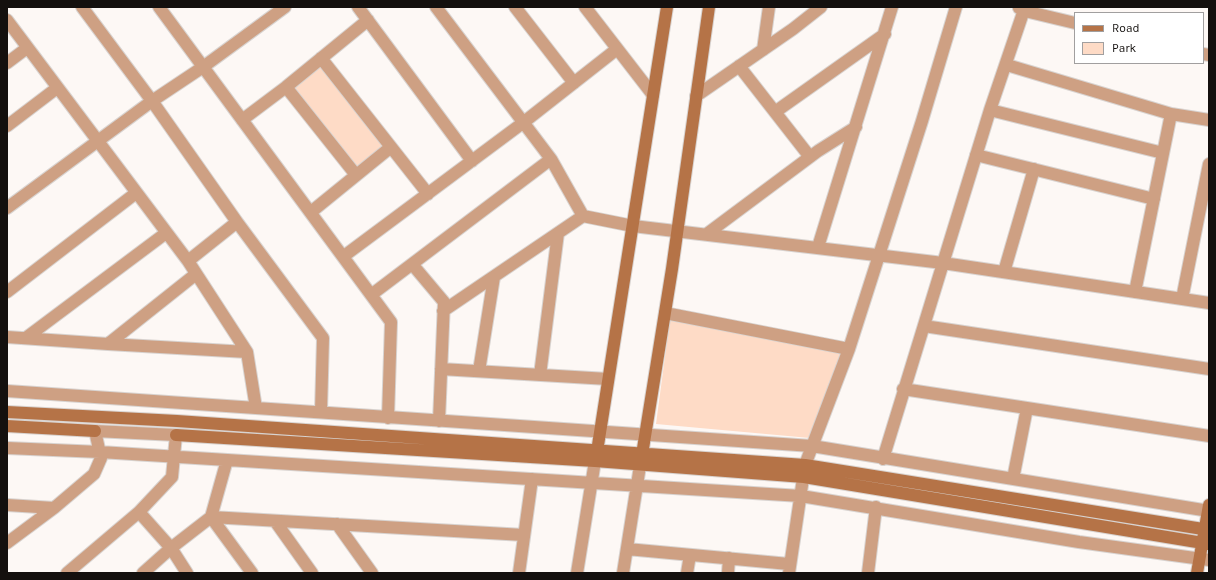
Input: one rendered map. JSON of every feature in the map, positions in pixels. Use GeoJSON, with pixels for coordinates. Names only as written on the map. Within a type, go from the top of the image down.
{"type":"FeatureCollection","features":[{"type":"Feature","properties":{"kind":"street"},"geometry":{"type":"LineString","coordinates":[[82,7],[152,101],[237,222],[323,338],[321,412]]}},
{"type":"Feature","properties":{"kind":"street"},"geometry":{"type":"LineString","coordinates":[[7,208],[152,101],[203,67],[285,7]]}},
{"type":"Feature","properties":{"kind":"street"},"geometry":{"type":"LineString","coordinates":[[358,7],[472,161]]}},
{"type":"Feature","properties":{"kind":"street"},"geometry":{"type":"LineString","coordinates":[[436,7],[551,159],[583,216]]}},
{"type":"Feature","properties":{"kind":"street"},"geometry":{"type":"LineString","coordinates":[[515,7],[574,83]]}},
{"type":"Feature","properties":{"kind":"street"},"geometry":{"type":"LineString","coordinates":[[585,7],[653,96]]}},
{"type":"Feature","properties":{"kind":"street"},"geometry":{"type":"LineString","coordinates":[[596,21],[598,7]]}},
{"type":"Feature","properties":{"kind":"street"},"geometry":{"type":"LineString","coordinates":[[577,573],[667,7]]}},
{"type":"Feature","properties":{"kind":"street"},"geometry":{"type":"LineString","coordinates":[[623,573],[665,313],[709,7]]}},
{"type":"Feature","properties":{"kind":"street"},"geometry":{"type":"LineString","coordinates":[[763,50],[769,7]]}},
{"type":"Feature","properties":{"kind":"street"},"geometry":{"type":"LineString","coordinates":[[696,96],[763,50],[821,7]]}},
{"type":"Feature","properties":{"kind":"street"},"geometry":{"type":"LineString","coordinates":[[818,247],[885,34],[892,7]]}},
{"type":"Feature","properties":{"kind":"street"},"geometry":{"type":"LineString","coordinates":[[627,550],[729,558],[789,568],[804,471],[849,349],[956,7]]}},
{"type":"Feature","properties":{"kind":"street"},"geometry":{"type":"LineString","coordinates":[[883,459],[903,388],[924,326],[990,110],[1007,65],[1022,8],[1074,23]]}},
{"type":"Feature","properties":{"kind":"street"},"geometry":{"type":"LineString","coordinates":[[165,9],[203,67],[344,256],[390,322],[388,418]]}},
{"type":"Feature","properties":{"kind":"street"},"geometry":{"type":"LineString","coordinates":[[7,20],[188,261],[247,352],[256,408]]}},
{"type":"Feature","properties":{"kind":"street"},"geometry":{"type":"LineString","coordinates":[[242,120],[286,87],[368,20]]}},
{"type":"Feature","properties":{"kind":"street"},"geometry":{"type":"LineString","coordinates":[[775,112],[885,34]]}},
{"type":"Feature","properties":{"kind":"street"},"geometry":{"type":"LineString","coordinates":[[7,63],[27,48]]}},
{"type":"Feature","properties":{"kind":"street"},"geometry":{"type":"LineString","coordinates":[[344,256],[524,122],[617,49]]}},
{"type":"Feature","properties":{"kind":"street"},"geometry":{"type":"LineString","coordinates":[[321,58],[428,194]]}},
{"type":"Feature","properties":{"kind":"street"},"geometry":{"type":"LineString","coordinates":[[1007,65],[1171,114],[1209,120]]}},
{"type":"Feature","properties":{"kind":"street"},"geometry":{"type":"LineString","coordinates":[[739,66],[810,157]]}},
{"type":"Feature","properties":{"kind":"street"},"geometry":{"type":"LineString","coordinates":[[286,87],[356,175]]}},
{"type":"Feature","properties":{"kind":"street"},"geometry":{"type":"LineString","coordinates":[[7,126],[57,88]]}},
{"type":"Feature","properties":{"kind":"street"},"geometry":{"type":"LineString","coordinates":[[990,110],[1163,153]]}},
{"type":"Feature","properties":{"kind":"street"},"geometry":{"type":"LineString","coordinates":[[1135,292],[1171,114]]}},
{"type":"Feature","properties":{"kind":"street"},"geometry":{"type":"LineString","coordinates":[[708,233],[810,157],[856,127]]}},
{"type":"Feature","properties":{"kind":"street"},"geometry":{"type":"LineString","coordinates":[[311,212],[391,146]]}},
{"type":"Feature","properties":{"kind":"street"},"geometry":{"type":"LineString","coordinates":[[976,155],[1154,199]]}},
{"type":"Feature","properties":{"kind":"street"},"geometry":{"type":"LineString","coordinates":[[371,295],[551,159]]}},
{"type":"Feature","properties":{"kind":"street"},"geometry":{"type":"LineString","coordinates":[[1182,299],[1209,164]]}},
{"type":"Feature","properties":{"kind":"street"},"geometry":{"type":"LineString","coordinates":[[1004,272],[1034,169]]}},
{"type":"Feature","properties":{"kind":"street"},"geometry":{"type":"LineString","coordinates":[[7,292],[136,192]]}},
{"type":"Feature","properties":{"kind":"street"},"geometry":{"type":"LineString","coordinates":[[443,311],[583,216],[633,226],[708,233],[943,263],[1209,303]]}},
{"type":"Feature","properties":{"kind":"street"},"geometry":{"type":"LineString","coordinates":[[188,261],[237,222]]}},
{"type":"Feature","properties":{"kind":"street"},"geometry":{"type":"LineString","coordinates":[[28,338],[166,233]]}},
{"type":"Feature","properties":{"kind":"street"},"geometry":{"type":"LineString","coordinates":[[540,375],[558,233]]}},
{"type":"Feature","properties":{"kind":"street"},"geometry":{"type":"LineString","coordinates":[[412,264],[444,302],[439,421]]}},
{"type":"Feature","properties":{"kind":"street"},"geometry":{"type":"LineString","coordinates":[[108,344],[196,274]]}},
{"type":"Feature","properties":{"kind":"street"},"geometry":{"type":"LineString","coordinates":[[479,371],[494,277]]}},
{"type":"Feature","properties":{"kind":"street"},"geometry":{"type":"LineString","coordinates":[[665,313],[849,349]]}},
{"type":"Feature","properties":{"kind":"street"},"geometry":{"type":"LineString","coordinates":[[924,326],[1209,370]]}},
{"type":"Feature","properties":{"kind":"street"},"geometry":{"type":"LineString","coordinates":[[7,337],[247,352]]}},
{"type":"Feature","properties":{"kind":"street"},"geometry":{"type":"LineString","coordinates":[[441,369],[608,379]]}},
{"type":"Feature","properties":{"kind":"street"},"geometry":{"type":"LineString","coordinates":[[903,388],[1209,436]]}},
{"type":"Feature","properties":{"kind":"street"},"geometry":{"type":"LineString","coordinates":[[7,391],[812,446],[883,459],[1209,509],[1204,560],[1197,573]]}},
{"type":"Feature","properties":{"kind":"street"},"geometry":{"type":"LineString","coordinates":[[1013,479],[1027,408]]}},
{"type":"Feature","properties":{"kind":"street"},"geometry":{"type":"LineString","coordinates":[[7,412],[184,422],[641,460],[804,471],[1207,529]]}},
{"type":"Feature","properties":{"kind":"street"},"geometry":{"type":"LineString","coordinates":[[7,426],[596,456]]}},
{"type":"Feature","properties":{"kind":"street"},"geometry":{"type":"LineString","coordinates":[[7,543],[54,508],[94,474],[102,458],[95,431]]}},
{"type":"Feature","properties":{"kind":"street"},"geometry":{"type":"LineString","coordinates":[[67,573],[139,512],[172,477],[176,435]]}},
{"type":"Feature","properties":{"kind":"street"},"geometry":{"type":"LineString","coordinates":[[7,448],[174,456],[592,483],[638,484],[801,496],[876,507],[1080,542],[1204,560]]}},
{"type":"Feature","properties":{"kind":"street"},"geometry":{"type":"LineString","coordinates":[[143,573],[171,548],[211,517],[226,460]]}},
{"type":"Feature","properties":{"kind":"street"},"geometry":{"type":"LineString","coordinates":[[804,471],[1206,544]]}},
{"type":"Feature","properties":{"kind":"street"},"geometry":{"type":"LineString","coordinates":[[519,573],[532,479]]}},
{"type":"Feature","properties":{"kind":"street"},"geometry":{"type":"LineString","coordinates":[[7,504],[54,508]]}},
{"type":"Feature","properties":{"kind":"street"},"geometry":{"type":"LineString","coordinates":[[868,573],[876,507]]}},
{"type":"Feature","properties":{"kind":"street"},"geometry":{"type":"LineString","coordinates":[[139,512],[171,548],[187,573]]}},
{"type":"Feature","properties":{"kind":"street"},"geometry":{"type":"LineString","coordinates":[[211,517],[524,535]]}},
{"type":"Feature","properties":{"kind":"street"},"geometry":{"type":"LineString","coordinates":[[211,517],[252,573]]}},
{"type":"Feature","properties":{"kind":"street"},"geometry":{"type":"LineString","coordinates":[[275,521],[312,573]]}},
{"type":"Feature","properties":{"kind":"street"},"geometry":{"type":"LineString","coordinates":[[337,524],[372,573]]}},
{"type":"Feature","properties":{"kind":"street"},"geometry":{"type":"LineString","coordinates":[[687,573],[690,555]]}},
{"type":"Feature","properties":{"kind":"street"},"geometry":{"type":"LineString","coordinates":[[728,573],[729,558]]}},
{"type":"Feature","properties":{"kind":"green space"},"geometry":{"type":"Polygon","coordinates":[[[321,65],[384,145],[356,167],[293,86],[321,65]]]}},
{"type":"Feature","properties":{"kind":"green space"},"geometry":{"type":"Polygon","coordinates":[[[670,319],[841,353],[810,438],[656,424],[670,319]]]}}]}
